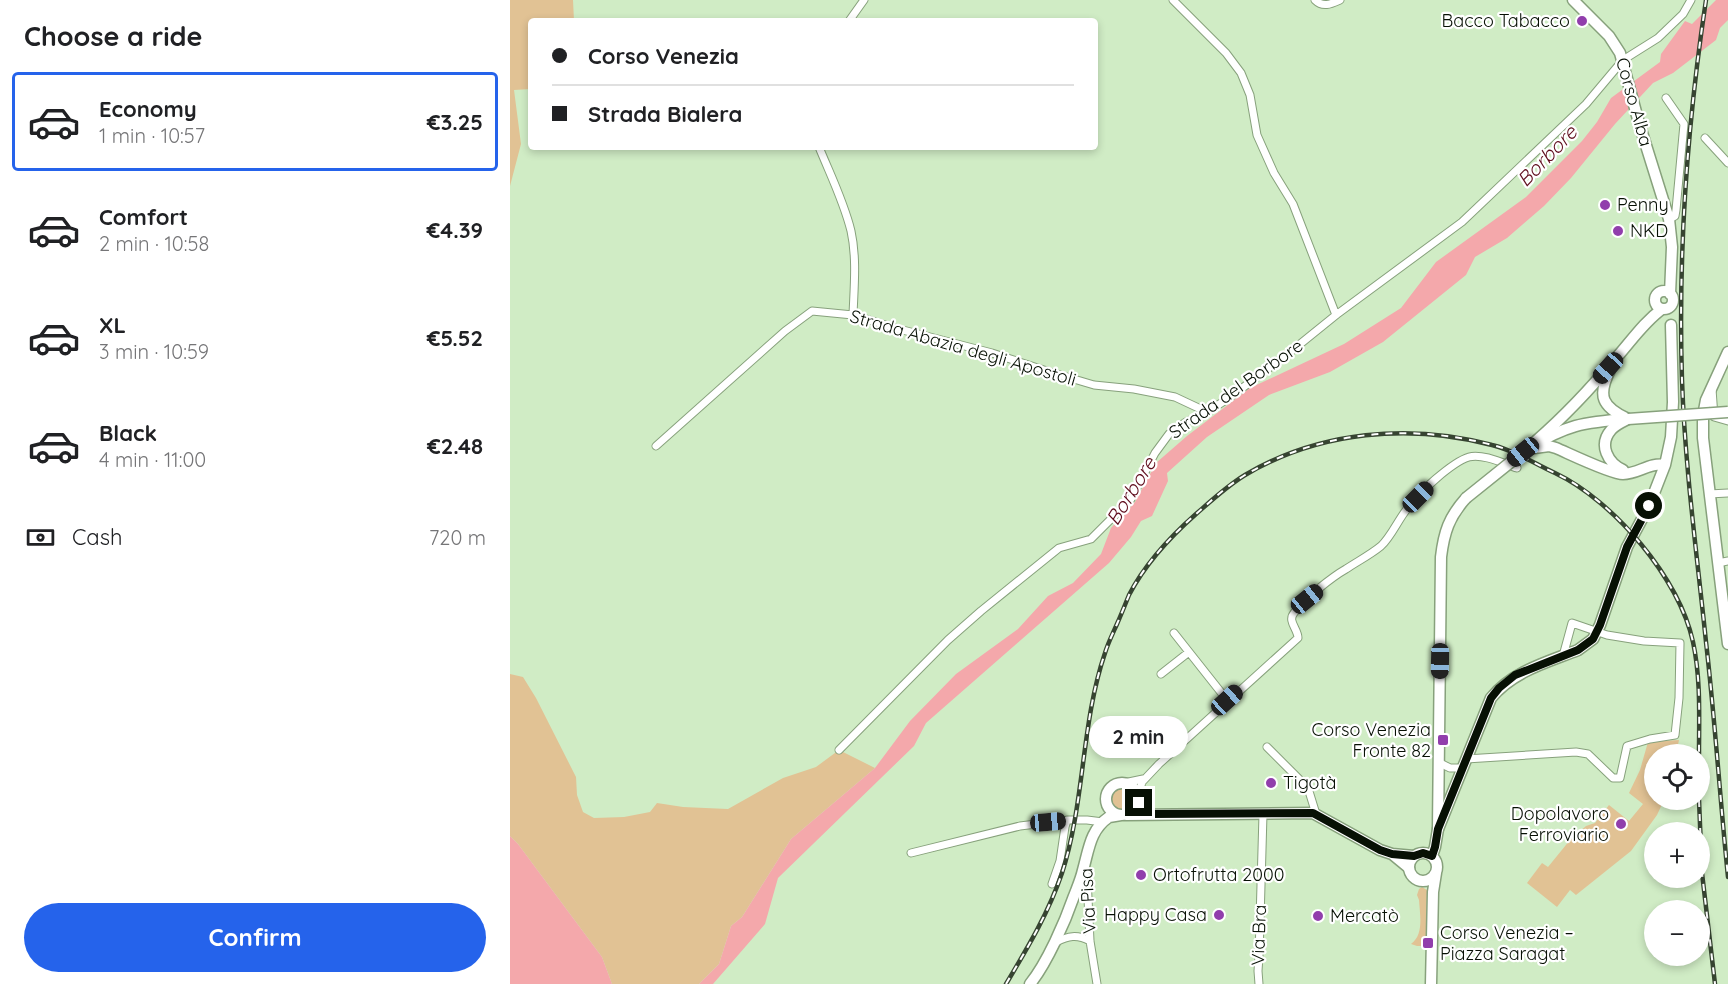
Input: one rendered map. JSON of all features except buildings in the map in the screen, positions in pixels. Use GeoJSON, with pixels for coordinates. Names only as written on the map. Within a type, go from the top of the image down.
{"type":"FeatureCollection","features":[{"type":"Feature","properties":{"kind":"street"},"geometry":{"type":"LineString","coordinates":[[851,18],[864,0]]}},
{"type":"Feature","properties":{"kind":"street"},"geometry":{"type":"LineString","coordinates":[[1173,0],[1226,53],[1241,73],[1250,95],[1257,135],[1274,173],[1293,204],[1336,315]]}},
{"type":"Feature","properties":{"kind":"street"},"geometry":{"type":"LineString","coordinates":[[1315,0],[1328,5],[1340,0]]}},
{"type":"Feature","properties":{"kind":"street","name":"Corso Alba"},"geometry":{"type":"LineString","coordinates":[[1574,0],[1614,42],[1624,66],[1669,219],[1672,247],[1671,269],[1664,301],[1671,325],[1673,402],[1671,437],[1665,465],[1649,506],[1627,547],[1597,631]]}},
{"type":"Feature","properties":{"kind":"street","name":"Strada del Borbore"},"geometry":{"type":"LineString","coordinates":[[839,750],[948,640],[981,610],[1059,548],[1091,539],[1131,500],[1155,453],[1169,434],[1229,398],[1462,222],[1624,66],[1683,14],[1691,0]]}},
{"type":"Feature","properties":{"kind":"street","name":"Corso Alba"},"geometry":{"type":"LineString","coordinates":[[1666,98],[1684,124],[1676,210],[1675,216],[1669,219]]}},
{"type":"Feature","properties":{"kind":"street"},"geometry":{"type":"LineString","coordinates":[[1705,138],[1728,163]]}},
{"type":"Feature","properties":{"kind":"street"},"geometry":{"type":"LineString","coordinates":[[820,150],[842,201],[851,232],[854,264],[854,315]]}},
{"type":"Feature","properties":{"kind":"street"},"geometry":{"type":"LineString","coordinates":[[1432,856],[1438,829],[1441,557],[1443,540],[1449,522],[1466,498],[1527,449],[1575,405],[1664,301]]}},
{"type":"Feature","properties":{"kind":"street","name":"Strada Abazia degli Apostoli"},"geometry":{"type":"LineString","coordinates":[[656,446],[785,331],[812,311],[854,315],[992,353],[1094,385],[1134,389],[1175,397],[1207,412]]}},
{"type":"Feature","properties":{"kind":"street"},"geometry":{"type":"LineString","coordinates":[[1728,352],[1711,386],[1703,416],[1709,494],[1723,562],[1728,644]]}},
{"type":"Feature","properties":{"kind":"street"},"geometry":{"type":"LineString","coordinates":[[1617,357],[1605,382],[1603,396],[1608,407],[1628,419]]}},
{"type":"Feature","properties":{"kind":"street"},"geometry":{"type":"LineString","coordinates":[[1711,386],[1714,417],[1728,421]]}},
{"type":"Feature","properties":{"kind":"street"},"geometry":{"type":"LineString","coordinates":[[1527,449],[1550,435],[1570,427],[1594,422],[1728,412]]}},
{"type":"Feature","properties":{"kind":"street"},"geometry":{"type":"LineString","coordinates":[[1628,419],[1611,430],[1605,444],[1605,453],[1615,466],[1632,473]]}},
{"type":"Feature","properties":{"kind":"street"},"geometry":{"type":"LineString","coordinates":[[1527,449],[1549,446],[1618,474],[1632,473],[1655,464],[1665,465]]}},
{"type":"Feature","properties":{"kind":"street"},"geometry":{"type":"LineString","coordinates":[[1146,777],[1111,787],[1106,800],[1112,812],[1123,815],[1133,812],[1140,786],[1146,777],[1227,700],[1298,638],[1291,619],[1292,614],[1343,570],[1383,544],[1408,506],[1456,462],[1472,456],[1492,459],[1517,468]]}},
{"type":"Feature","properties":{"kind":"street"},"geometry":{"type":"LineString","coordinates":[[1709,494],[1728,493]]}},
{"type":"Feature","properties":{"kind":"street"},"geometry":{"type":"LineString","coordinates":[[1438,762],[1450,768],[1464,763],[1576,752],[1588,754],[1613,778],[1620,778],[1627,746],[1675,735],[1679,698],[1680,643],[1644,641],[1607,635],[1572,623],[1563,656]]}},
{"type":"Feature","properties":{"kind":"street"},"geometry":{"type":"LineString","coordinates":[[1438,829],[1487,705],[1499,688],[1515,675],[1588,644],[1597,631]]}},
{"type":"Feature","properties":{"kind":"street"},"geometry":{"type":"LineString","coordinates":[[1174,633],[1227,700]]}},
{"type":"Feature","properties":{"kind":"street"},"geometry":{"type":"LineString","coordinates":[[1161,674],[1188,652]]}},
{"type":"Feature","properties":{"kind":"street"},"geometry":{"type":"LineString","coordinates":[[1267,747],[1308,788],[1316,814]]}},
{"type":"Feature","properties":{"kind":"street"},"geometry":{"type":"LineString","coordinates":[[1124,783],[1135,788],[1143,809],[1149,814]]}},
{"type":"Feature","properties":{"kind":"street","name":"Via Pisa"},"geometry":{"type":"LineString","coordinates":[[1097,984],[1090,941],[1087,878],[1083,871],[1091,838],[1106,813],[1106,800]]}},
{"type":"Feature","properties":{"kind":"street","name":"Via Bra"},"geometry":{"type":"LineString","coordinates":[[1260,984],[1258,971],[1263,814]]}},
{"type":"Feature","properties":{"kind":"street"},"geometry":{"type":"LineString","coordinates":[[911,853],[1020,826],[1067,820],[1103,821],[1111,815],[1316,814],[1372,846],[1392,854],[1414,856],[1423,853],[1432,856],[1437,864],[1433,892],[1431,984]]}},
{"type":"Feature","properties":{"kind":"street"},"geometry":{"type":"LineString","coordinates":[[1052,884],[1060,861],[1067,820]]}},
{"type":"Feature","properties":{"kind":"street"},"geometry":{"type":"LineString","coordinates":[[1392,854],[1409,868],[1414,878],[1425,881],[1433,892]]}},
{"type":"Feature","properties":{"kind":"street"},"geometry":{"type":"LineString","coordinates":[[1409,868],[1414,856]]}},
{"type":"Feature","properties":{"kind":"street"},"geometry":{"type":"LineString","coordinates":[[1030,984],[1063,924],[1083,871]]}},
{"type":"Feature","properties":{"kind":"street"},"geometry":{"type":"LineString","coordinates":[[1425,881],[1436,873]]}},
{"type":"Feature","properties":{"kind":"street"},"geometry":{"type":"LineString","coordinates":[[1053,944],[1076,936],[1090,941]]}},
{"type":"Feature","properties":{"kind":"shaded area"},"geometry":{"type":"Polygon","coordinates":[[[510,0],[573,0],[574,18],[528,18],[528,89],[514,90],[521,144],[510,186],[510,0]]]}},
{"type":"Feature","properties":{"kind":"shaded area"},"geometry":{"type":"Polygon","coordinates":[[[1716,0],[1728,0],[1728,20],[1720,28],[1716,40],[1673,73],[1653,83],[1544,206],[1507,238],[1475,257],[1466,275],[1383,342],[1330,372],[1269,395],[1207,437],[1167,473],[1168,481],[1152,516],[1141,521],[1109,563],[926,723],[914,746],[778,878],[765,924],[713,984],[699,984],[719,964],[731,926],[742,917],[791,839],[875,768],[910,721],[956,674],[1018,629],[1048,596],[1073,583],[1101,554],[1111,528],[1135,502],[1156,463],[1250,388],[1344,344],[1401,308],[1436,262],[1526,197],[1582,141],[1597,122],[1611,98],[1660,62],[1661,54],[1685,21],[1692,24],[1716,0]]]}},
{"type":"Feature","properties":{"kind":"shaded area"},"geometry":{"type":"Polygon","coordinates":[[[510,674],[523,677],[536,698],[576,777],[577,795],[583,812],[594,818],[624,817],[650,812],[657,803],[728,809],[783,778],[816,767],[839,750],[875,768],[791,839],[742,917],[731,926],[719,964],[699,984],[612,984],[602,957],[510,836],[510,674]]]}},
{"type":"Feature","properties":{"kind":"shaded area","name":"Dopolavoro Ferroviario"},"geometry":{"type":"Polygon","coordinates":[[[1679,740],[1678,744],[1647,744],[1648,742],[1679,740]]]}},
{"type":"Feature","properties":{"kind":"shaded area","name":"Dopolavoro Ferroviario"},"geometry":{"type":"Polygon","coordinates":[[[1644,756],[1644,810],[1659,810],[1657,815],[1652,822],[1644,822],[1644,833],[1631,851],[1576,895],[1570,890],[1557,907],[1527,883],[1542,863],[1548,867],[1570,840],[1586,826],[1595,823],[1609,805],[1629,821],[1643,804],[1629,793],[1644,756]]]}},
{"type":"Feature","properties":{"kind":"shaded area"},"geometry":{"type":"Polygon","coordinates":[[[1122,788],[1130,791],[1133,799],[1130,807],[1122,810],[1114,807],[1111,799],[1114,791],[1122,788]]]}},
{"type":"Feature","properties":{"kind":"shaded area"},"geometry":{"type":"Polygon","coordinates":[[[510,836],[602,957],[612,984],[510,984],[510,836]]]}},
{"type":"Feature","properties":{"kind":"shaded area"},"geometry":{"type":"Polygon","coordinates":[[[1422,887],[1427,890],[1426,946],[1417,946],[1411,944],[1420,930],[1417,895],[1422,887]]]}},
{"type":"Feature","properties":{"kind":"railway"},"geometry":{"type":"LineString","coordinates":[[1706,0],[1685,190],[1681,285],[1682,380],[1689,479],[1728,877]]}},
{"type":"Feature","properties":{"kind":"railway"},"geometry":{"type":"LineString","coordinates":[[1006,984],[1044,916],[1062,873],[1075,819],[1097,680],[1129,595],[1150,562],[1186,523],[1220,493],[1245,475],[1273,460],[1303,449],[1334,440],[1366,435],[1429,434],[1461,438],[1500,447],[1516,454],[1555,473],[1599,502],[1621,522],[1659,568],[1685,618],[1693,642],[1697,670],[1699,744]]}},
{"type":"Feature","properties":{"kind":"railway"},"geometry":{"type":"LineString","coordinates":[[1699,810],[1702,873],[1715,984]]}},
{"type":"Feature","properties":{"kind":"place","name":"Bacco Tabacco"},"geometry":{"type":"Point","coordinates":[1582,21]}},
{"type":"Feature","properties":{"kind":"place","name":"Penny"},"geometry":{"type":"Point","coordinates":[1605,205]}},
{"type":"Feature","properties":{"kind":"place","name":"NKD"},"geometry":{"type":"Point","coordinates":[1618,231]}},
{"type":"Feature","properties":{"kind":"place","name":"Corso Venezia Fronte 82"},"geometry":{"type":"Point","coordinates":[1443,740]}},
{"type":"Feature","properties":{"kind":"place","name":"Tigotà"},"geometry":{"type":"Point","coordinates":[1271,783]}},
{"type":"Feature","properties":{"kind":"place","name":"Dopolavoro Ferroviario"},"geometry":{"type":"Point","coordinates":[1621,824]}},
{"type":"Feature","properties":{"kind":"place","name":"Ortofrutta 2000"},"geometry":{"type":"Point","coordinates":[1141,875]}},
{"type":"Feature","properties":{"kind":"place","name":"Happy Casa"},"geometry":{"type":"Point","coordinates":[1219,915]}},
{"type":"Feature","properties":{"kind":"place","name":"Mercatò"},"geometry":{"type":"Point","coordinates":[1318,916]}},
{"type":"Feature","properties":{"kind":"place","name":"Corso Venezia – Piazza Saragat"},"geometry":{"type":"Point","coordinates":[1428,943]}},
{"type":"Feature","properties":{"kind":"route"},"geometry":{"type":"LineString","coordinates":[[1139,803],[1149,814],[1313,813],[1380,850],[1392,854],[1414,856],[1428,853],[1432,856],[1438,829],[1491,698],[1515,675],[1578,650],[1593,639],[1627,547],[1649,506]]}},
{"type":"Feature","properties":{"kind":"water label","name":"Borbore"},"geometry":{"type":"Point","coordinates":[1547,156]}},
{"type":"Feature","properties":{"kind":"water label","name":"Borbore"},"geometry":{"type":"Point","coordinates":[1131,491]}}]}
